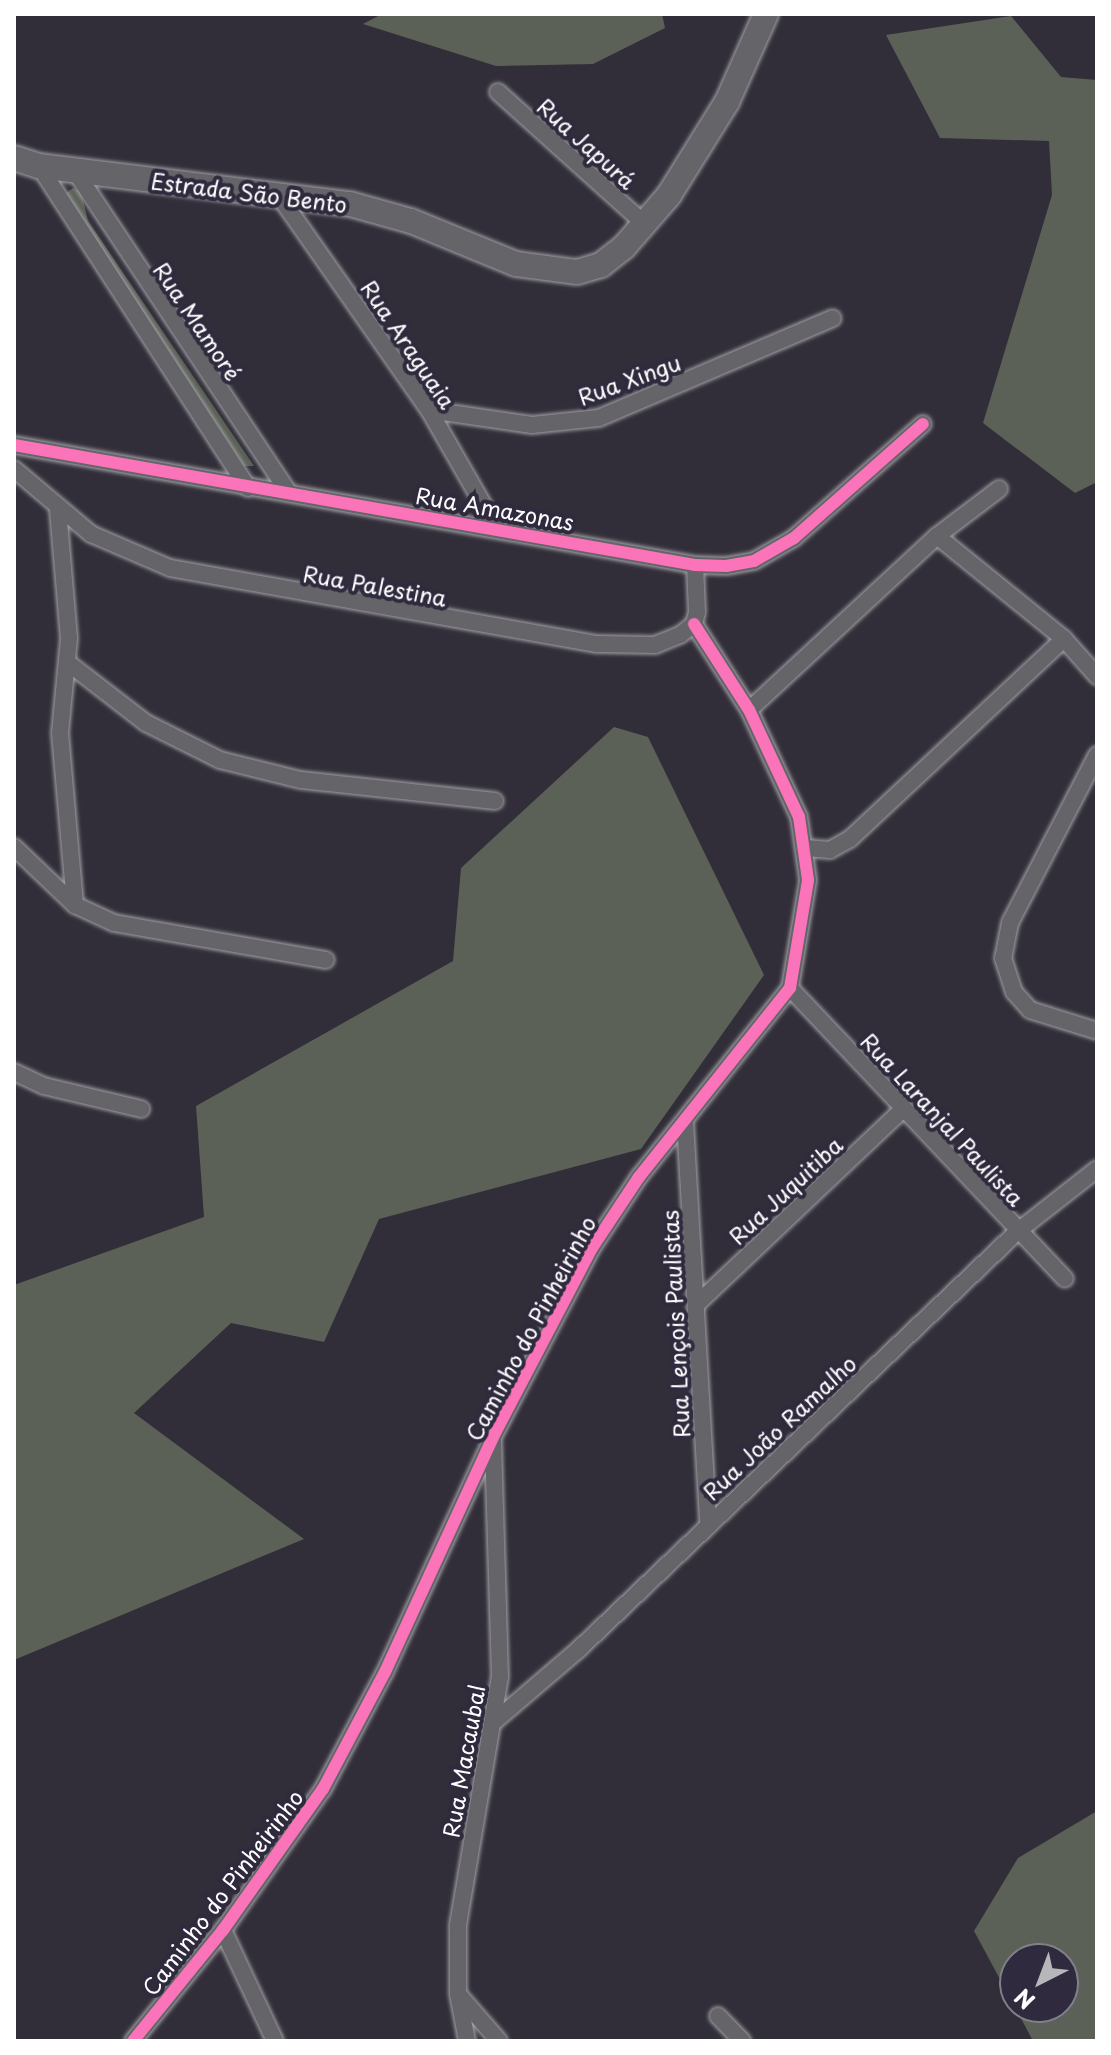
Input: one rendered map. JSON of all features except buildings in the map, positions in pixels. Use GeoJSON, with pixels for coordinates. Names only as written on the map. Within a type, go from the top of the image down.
{"type":"FeatureCollection","features":[{"type":"Feature","properties":{"kind":"street","name":"Estrada São Bento"},"geometry":{"type":"LineString","coordinates":[[14,158],[39,166],[75,171],[276,191],[380,211],[547,271],[577,272],[601,265],[647,226],[710,133],[766,14]]}},
{"type":"Feature","properties":{"kind":"street","name":"Rua Japurá"},"geometry":{"type":"LineString","coordinates":[[498,92],[647,226]]}},
{"type":"Feature","properties":{"kind":"street"},"geometry":{"type":"LineString","coordinates":[[39,166],[248,488]]}},
{"type":"Feature","properties":{"kind":"street","name":"Rua Mamoré"},"geometry":{"type":"LineString","coordinates":[[75,171],[289,493]]}},
{"type":"Feature","properties":{"kind":"street","name":"Rua Araguaia"},"geometry":{"type":"LineString","coordinates":[[276,191],[429,410],[496,527]]}},
{"type":"Feature","properties":{"kind":"street","name":"Rua Xingu"},"geometry":{"type":"LineString","coordinates":[[429,410],[532,425],[599,418],[833,318]]}},
{"type":"Feature","properties":{"kind":"street","name":"Rua Amazonas"},"geometry":{"type":"LineString","coordinates":[[14,445],[248,488],[496,527],[695,565],[726,566],[773,553],[923,424]]}},
{"type":"Feature","properties":{"kind":"street","name":"Rua Palestina"},"geometry":{"type":"LineString","coordinates":[[14,469],[58,510],[141,559],[306,596],[631,648],[669,641],[694,624]]}},
{"type":"Feature","properties":{"kind":"street"},"geometry":{"type":"LineString","coordinates":[[749,710],[937,536],[999,489]]}},
{"type":"Feature","properties":{"kind":"street"},"geometry":{"type":"LineString","coordinates":[[58,510],[68,603],[67,662],[60,733],[75,905]]}},
{"type":"Feature","properties":{"kind":"street"},"geometry":{"type":"LineString","coordinates":[[937,536],[1064,639],[1097,676]]}},
{"type":"Feature","properties":{"kind":"street"},"geometry":{"type":"LineString","coordinates":[[694,624],[700,592],[695,565]]}},
{"type":"Feature","properties":{"kind":"street","name":"Caminho do Pinheirinho"},"geometry":{"type":"LineString","coordinates":[[133,2041],[223,1930],[304,1821],[344,1752],[492,1439],[592,1248],[685,1121],[790,988],[802,930],[806,848],[789,793],[749,710],[694,624]]}},
{"type":"Feature","properties":{"kind":"street"},"geometry":{"type":"LineString","coordinates":[[806,848],[830,850],[850,839],[1064,639]]}},
{"type":"Feature","properties":{"kind":"street"},"geometry":{"type":"LineString","coordinates":[[67,662],[146,723],[220,760],[301,780],[495,801]]}},
{"type":"Feature","properties":{"kind":"street"},"geometry":{"type":"LineString","coordinates":[[1097,755],[1010,923],[1003,958],[1014,992],[1030,1010],[1097,1031]]}},
{"type":"Feature","properties":{"kind":"street"},"geometry":{"type":"LineString","coordinates":[[14,847],[75,905],[147,932],[326,960]]}},
{"type":"Feature","properties":{"kind":"street","name":"Rua Laranjal Paulista"},"geometry":{"type":"LineString","coordinates":[[790,988],[1065,1279]]}},
{"type":"Feature","properties":{"kind":"street"},"geometry":{"type":"LineString","coordinates":[[14,1072],[44,1086],[141,1109]]}},
{"type":"Feature","properties":{"kind":"street","name":"Rua Juquitiba"},"geometry":{"type":"LineString","coordinates":[[698,1303],[903,1109]]}},
{"type":"Feature","properties":{"kind":"street","name":"Rua Lençois Paulistas"},"geometry":{"type":"LineString","coordinates":[[685,1121],[698,1303],[708,1525]]}},
{"type":"Feature","properties":{"kind":"street","name":"Rua João Ramalho"},"geometry":{"type":"LineString","coordinates":[[495,1721],[708,1525],[1018,1231],[1097,1169]]}},
{"type":"Feature","properties":{"kind":"street","name":"Rua Macaubal"},"geometry":{"type":"LineString","coordinates":[[467,2041],[458,1994],[458,1925],[495,1721],[501,1617],[492,1439]]}},
{"type":"Feature","properties":{"kind":"street"},"geometry":{"type":"LineString","coordinates":[[223,1930],[275,2041]]}},
{"type":"Feature","properties":{"kind":"street"},"geometry":{"type":"LineString","coordinates":[[458,1994],[499,2041]]}},
{"type":"Feature","properties":{"kind":"street"},"geometry":{"type":"LineString","coordinates":[[718,2016],[742,2041]]}},
{"type":"Feature","properties":{"kind":"shaded area"},"geometry":{"type":"Polygon","coordinates":[[[382,14],[662,14],[665,28],[593,64],[496,66],[363,24],[382,14]]]}},
{"type":"Feature","properties":{"kind":"shaded area"},"geometry":{"type":"Polygon","coordinates":[[[1011,16],[1061,77],[1097,80],[1097,482],[1075,493],[983,423],[1052,195],[1049,141],[940,138],[886,35],[1011,16]]]}},
{"type":"Feature","properties":{"kind":"shaded area"},"geometry":{"type":"Polygon","coordinates":[[[73,188],[81,192],[88,221],[254,466],[244,466],[77,211],[66,193],[73,188]]]}},
{"type":"Feature","properties":{"kind":"shaded area"},"geometry":{"type":"Polygon","coordinates":[[[614,727],[648,737],[764,975],[641,1149],[379,1219],[324,1342],[231,1323],[134,1413],[304,1539],[14,1660],[14,1285],[204,1217],[196,1106],[453,961],[461,868],[614,727]]]}},
{"type":"Feature","properties":{"kind":"shaded area"},"geometry":{"type":"Polygon","coordinates":[[[1097,1811],[1097,2041],[1033,2041],[1023,2023],[1079,2023],[1079,1943],[999,1943],[999,1978],[974,1931],[1018,1858],[1097,1811]]]}},
{"type":"Feature","properties":{"kind":"cycle path"},"geometry":{"type":"LineString","coordinates":[[14,445],[695,565],[726,566],[754,561],[794,538],[923,424]]}},
{"type":"Feature","properties":{"kind":"cycle path"},"geometry":{"type":"LineString","coordinates":[[133,2041],[223,1930],[323,1789],[385,1672],[492,1439],[592,1248],[639,1177],[790,988],[808,880],[799,817],[749,710],[694,624]]}}]}
